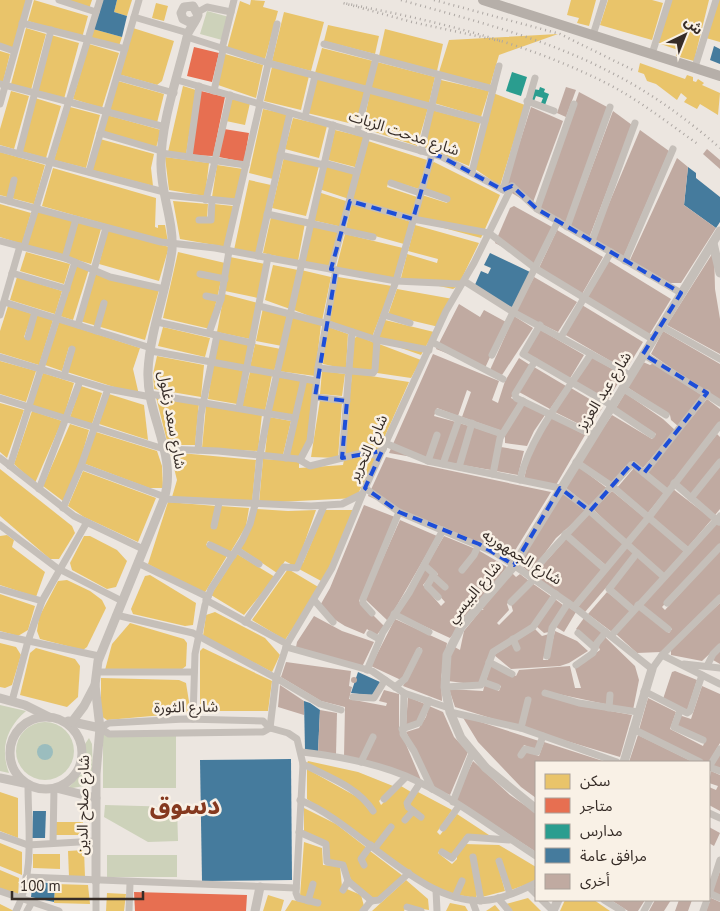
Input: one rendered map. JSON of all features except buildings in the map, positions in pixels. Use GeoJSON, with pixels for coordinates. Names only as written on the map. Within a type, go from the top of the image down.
{"type":"FeatureCollection","features":[{"type":"Feature","properties":{"kind":"main road"},"geometry":{"type":"LineString","coordinates":[[483,0],[720,76]]}},
{"type":"Feature","properties":{"kind":"main road"},"geometry":{"type":"LineString","coordinates":[[694,67],[720,81]]}},
{"type":"Feature","properties":{"kind":"street"},"geometry":{"type":"LineString","coordinates":[[0,104],[2,85],[29,0]]}},
{"type":"Feature","properties":{"kind":"street"},"geometry":{"type":"LineString","coordinates":[[59,0],[96,12]]}},
{"type":"Feature","properties":{"kind":"street"},"geometry":{"type":"LineString","coordinates":[[0,315],[3,298],[51,162],[100,0]]}},
{"type":"Feature","properties":{"kind":"street"},"geometry":{"type":"LineString","coordinates":[[89,172],[139,0]]}},
{"type":"Feature","properties":{"kind":"street"},"geometry":{"type":"LineString","coordinates":[[214,91],[234,0]]}},
{"type":"Feature","properties":{"kind":"street"},"geometry":{"type":"LineString","coordinates":[[593,35],[604,0]]}},
{"type":"Feature","properties":{"kind":"street"},"geometry":{"type":"LineString","coordinates":[[694,67],[716,0]]}},
{"type":"Feature","properties":{"kind":"street"},"geometry":{"type":"LineString","coordinates":[[652,54],[666,1]]}},
{"type":"Feature","properties":{"kind":"street"},"geometry":{"type":"LineString","coordinates":[[196,16],[193,6],[186,3],[181,16],[186,22],[196,16],[208,7],[231,12]]}},
{"type":"Feature","properties":{"kind":"street","name":"شارع سعد زغلول"},"geometry":{"type":"LineString","coordinates":[[100,728],[95,685],[99,656],[165,498],[169,478],[151,396],[148,373],[172,244],[164,194],[161,152],[165,127],[188,35],[196,16]]}},
{"type":"Feature","properties":{"kind":"street"},"geometry":{"type":"LineString","coordinates":[[134,17],[188,35],[222,50],[485,121]]}},
{"type":"Feature","properties":{"kind":"street"},"geometry":{"type":"LineString","coordinates":[[22,23],[125,49]]}},
{"type":"Feature","properties":{"kind":"street"},"geometry":{"type":"LineString","coordinates":[[209,333],[221,299],[225,279],[227,250],[277,24]]}},
{"type":"Feature","properties":{"kind":"street"},"geometry":{"type":"LineString","coordinates":[[19,154],[51,30]]}},
{"type":"Feature","properties":{"kind":"street"},"geometry":{"type":"LineString","coordinates":[[324,44],[493,89]]}},
{"type":"Feature","properties":{"kind":"street"},"geometry":{"type":"LineString","coordinates":[[0,46],[14,50]]}},
{"type":"Feature","properties":{"kind":"street"},"geometry":{"type":"LineString","coordinates":[[357,132],[376,58]]}},
{"type":"Feature","properties":{"kind":"street"},"geometry":{"type":"LineString","coordinates":[[472,172],[499,66]]}},
{"type":"Feature","properties":{"kind":"street"},"geometry":{"type":"LineString","coordinates":[[421,151],[439,75]]}},
{"type":"Feature","properties":{"kind":"street"},"geometry":{"type":"LineString","coordinates":[[305,117],[314,76]]}},
{"type":"Feature","properties":{"kind":"street"},"geometry":{"type":"LineString","coordinates":[[116,77],[174,93]]}},
{"type":"Feature","properties":{"kind":"street"},"geometry":{"type":"LineString","coordinates":[[503,190],[535,78]]}},
{"type":"Feature","properties":{"kind":"street","name":"شارع مدحت الزيات"},"geometry":{"type":"LineString","coordinates":[[177,80],[432,154],[472,172],[503,190]]}},
{"type":"Feature","properties":{"kind":"street"},"geometry":{"type":"LineString","coordinates":[[2,85],[107,110],[165,127]]}},
{"type":"Feature","properties":{"kind":"street"},"geometry":{"type":"LineString","coordinates":[[189,157],[199,86]]}},
{"type":"Feature","properties":{"kind":"street"},"geometry":{"type":"LineString","coordinates":[[199,220],[211,220],[209,200],[215,160],[230,95]]}},
{"type":"Feature","properties":{"kind":"street"},"geometry":{"type":"LineString","coordinates":[[527,101],[554,111]]}},
{"type":"Feature","properties":{"kind":"street"},"geometry":{"type":"LineString","coordinates":[[537,209],[574,104]]}},
{"type":"Feature","properties":{"kind":"street"},"geometry":{"type":"LineString","coordinates":[[567,227],[610,107]]}},
{"type":"Feature","properties":{"kind":"street"},"geometry":{"type":"LineString","coordinates":[[258,256],[290,113]]}},
{"type":"Feature","properties":{"kind":"street"},"geometry":{"type":"LineString","coordinates":[[592,242],[635,122]]}},
{"type":"Feature","properties":{"kind":"street"},"geometry":{"type":"LineString","coordinates":[[193,719],[197,636],[207,598],[246,533],[255,505],[260,455],[276,374],[333,125]]}},
{"type":"Feature","properties":{"kind":"street"},"geometry":{"type":"LineString","coordinates":[[100,133],[161,152],[246,164]]}},
{"type":"Feature","properties":{"kind":"street"},"geometry":{"type":"LineString","coordinates":[[300,460],[310,441],[316,381],[334,269],[366,135]]}},
{"type":"Feature","properties":{"kind":"street"},"geometry":{"type":"LineString","coordinates":[[0,149],[164,194],[237,202]]}},
{"type":"Feature","properties":{"kind":"street"},"geometry":{"type":"LineString","coordinates":[[625,260],[673,150]]}},
{"type":"Feature","properties":{"kind":"street"},"geometry":{"type":"LineString","coordinates":[[318,368],[374,372],[376,340],[396,281],[432,154]]}},
{"type":"Feature","properties":{"kind":"street"},"geometry":{"type":"LineString","coordinates":[[280,155],[357,172]]}},
{"type":"Feature","properties":{"kind":"street"},"geometry":{"type":"LineString","coordinates":[[9,201],[14,180]]}},
{"type":"Feature","properties":{"kind":"street"},"geometry":{"type":"LineString","coordinates":[[391,183],[447,199]]}},
{"type":"Feature","properties":{"kind":"street"},"geometry":{"type":"LineString","coordinates":[[503,190],[512,186],[537,209],[681,293]]}},
{"type":"Feature","properties":{"kind":"street","name":"شارع التحرير"},"geometry":{"type":"LineString","coordinates":[[270,728],[276,678],[286,646],[337,557],[364,491],[428,350],[512,186]]}},
{"type":"Feature","properties":{"kind":"street"},"geometry":{"type":"LineString","coordinates":[[0,198],[76,220],[172,244],[227,250],[396,281],[463,282],[513,312],[630,375]]}},
{"type":"Feature","properties":{"kind":"street"},"geometry":{"type":"LineString","coordinates":[[350,201],[413,219],[489,233],[535,268],[652,339]]}},
{"type":"Feature","properties":{"kind":"street"},"geometry":{"type":"LineString","coordinates":[[267,214],[373,237]]}},
{"type":"Feature","properties":{"kind":"street"},"geometry":{"type":"LineString","coordinates":[[65,258],[76,220]]}},
{"type":"Feature","properties":{"kind":"street"},"geometry":{"type":"LineString","coordinates":[[492,355],[558,221]]}},
{"type":"Feature","properties":{"kind":"street"},"geometry":{"type":"LineString","coordinates":[[78,325],[106,228]]}},
{"type":"Feature","properties":{"kind":"street","name":"شارع عبد العزيز"},"geometry":{"type":"LineString","coordinates":[[514,565],[593,434],[720,231]]}},
{"type":"Feature","properties":{"kind":"street"},"geometry":{"type":"LineString","coordinates":[[0,240],[65,258],[118,279],[164,289]]}},
{"type":"Feature","properties":{"kind":"street"},"geometry":{"type":"LineString","coordinates":[[712,243],[720,273]]}},
{"type":"Feature","properties":{"kind":"street"},"geometry":{"type":"LineString","coordinates":[[561,337],[611,252]]}},
{"type":"Feature","properties":{"kind":"street"},"geometry":{"type":"LineString","coordinates":[[239,408],[268,257]]}},
{"type":"Feature","properties":{"kind":"street"},"geometry":{"type":"LineString","coordinates":[[10,466],[75,262]]}},
{"type":"Feature","properties":{"kind":"street"},"geometry":{"type":"LineString","coordinates":[[12,273],[66,289]]}},
{"type":"Feature","properties":{"kind":"street"},"geometry":{"type":"LineString","coordinates":[[200,274],[225,279]]}},
{"type":"Feature","properties":{"kind":"street"},"geometry":{"type":"LineString","coordinates":[[206,296],[221,299]]}},
{"type":"Feature","properties":{"kind":"street"},"geometry":{"type":"LineString","coordinates":[[3,298],[35,312],[151,349],[316,381]]}},
{"type":"Feature","properties":{"kind":"street"},"geometry":{"type":"LineString","coordinates":[[96,331],[104,303]]}},
{"type":"Feature","properties":{"kind":"street"},"geometry":{"type":"LineString","coordinates":[[259,306],[326,323],[376,340],[428,350]]}},
{"type":"Feature","properties":{"kind":"street"},"geometry":{"type":"LineString","coordinates":[[28,337],[35,312]]}},
{"type":"Feature","properties":{"kind":"street"},"geometry":{"type":"LineString","coordinates":[[384,315],[410,323]]}},
{"type":"Feature","properties":{"kind":"street"},"geometry":{"type":"LineString","coordinates":[[157,322],[252,343]]}},
{"type":"Feature","properties":{"kind":"street"},"geometry":{"type":"LineString","coordinates":[[540,325],[523,352],[611,406],[652,435]]}},
{"type":"Feature","properties":{"kind":"street"},"geometry":{"type":"LineString","coordinates":[[661,326],[720,359]]}},
{"type":"Feature","properties":{"kind":"street"},"geometry":{"type":"LineString","coordinates":[[342,458],[352,332]]}},
{"type":"Feature","properties":{"kind":"street"},"geometry":{"type":"LineString","coordinates":[[198,450],[204,402],[217,336]]}},
{"type":"Feature","properties":{"kind":"street"},"geometry":{"type":"LineString","coordinates":[[432,342],[504,379]]}},
{"type":"Feature","properties":{"kind":"street"},"geometry":{"type":"LineString","coordinates":[[64,376],[72,349]]}},
{"type":"Feature","properties":{"kind":"street"},"geometry":{"type":"LineString","coordinates":[[520,480],[529,451],[591,354]]}},
{"type":"Feature","properties":{"kind":"street"},"geometry":{"type":"LineString","coordinates":[[643,354],[708,393],[720,403]]}},
{"type":"Feature","properties":{"kind":"street"},"geometry":{"type":"LineString","coordinates":[[0,356],[108,389],[204,402],[295,418]]}},
{"type":"Feature","properties":{"kind":"street"},"geometry":{"type":"LineString","coordinates":[[535,361],[515,394],[516,398],[593,434]]}},
{"type":"Feature","properties":{"kind":"street"},"geometry":{"type":"LineString","coordinates":[[286,458],[304,379]]}},
{"type":"Feature","properties":{"kind":"street"},"geometry":{"type":"LineString","coordinates":[[39,489],[80,381]]}},
{"type":"Feature","properties":{"kind":"street"},"geometry":{"type":"LineString","coordinates":[[622,388],[666,415]]}},
{"type":"Feature","properties":{"kind":"street"},"geometry":{"type":"LineString","coordinates":[[63,508],[81,466],[108,389]]}},
{"type":"Feature","properties":{"kind":"street"},"geometry":{"type":"LineString","coordinates":[[644,473],[708,393]]}},
{"type":"Feature","properties":{"kind":"street"},"geometry":{"type":"LineString","coordinates":[[314,397],[347,401]]}},
{"type":"Feature","properties":{"kind":"street"},"geometry":{"type":"LineString","coordinates":[[0,398],[164,449],[198,450],[286,458],[300,460],[310,466],[366,453],[374,454],[384,446],[428,461],[560,488],[590,511],[664,576]]}},
{"type":"Feature","properties":{"kind":"street"},"geometry":{"type":"LineString","coordinates":[[493,474],[502,434],[523,401]]}},
{"type":"Feature","properties":{"kind":"street"},"geometry":{"type":"LineString","coordinates":[[438,412],[502,434]]}},
{"type":"Feature","properties":{"kind":"street"},"geometry":{"type":"LineString","coordinates":[[443,464],[459,419]]}},
{"type":"Feature","properties":{"kind":"street"},"geometry":{"type":"LineString","coordinates":[[459,467],[472,424]]}},
{"type":"Feature","properties":{"kind":"street"},"geometry":{"type":"LineString","coordinates":[[547,656],[552,628],[571,605],[606,569],[719,429]]}},
{"type":"Feature","properties":{"kind":"street"},"geometry":{"type":"LineString","coordinates":[[428,461],[437,435]]}},
{"type":"Feature","properties":{"kind":"street"},"geometry":{"type":"LineString","coordinates":[[0,458],[63,508],[144,550]]}},
{"type":"Feature","properties":{"kind":"street"},"geometry":{"type":"LineString","coordinates":[[576,462],[613,487],[688,551]]}},
{"type":"Feature","properties":{"kind":"street"},"geometry":{"type":"LineString","coordinates":[[691,498],[720,462]]}},
{"type":"Feature","properties":{"kind":"street"},"geometry":{"type":"LineString","coordinates":[[512,602],[565,534],[613,487],[631,465],[634,465],[667,492]]}},
{"type":"Feature","properties":{"kind":"street"},"geometry":{"type":"LineString","coordinates":[[81,466],[165,498],[255,505],[324,506],[342,504],[364,491]]}},
{"type":"Feature","properties":{"kind":"street"},"geometry":{"type":"LineString","coordinates":[[576,665],[594,653],[595,648],[636,608],[664,576],[719,520],[674,483]]}},
{"type":"Feature","properties":{"kind":"street","name":"شارع الجمهوريه"},"geometry":{"type":"LineString","coordinates":[[364,491],[400,512],[479,544],[514,565],[571,605],[652,669]]}},
{"type":"Feature","properties":{"kind":"street"},"geometry":{"type":"LineString","coordinates":[[214,526],[219,502]]}},
{"type":"Feature","properties":{"kind":"street"},"geometry":{"type":"LineString","coordinates":[[245,622],[284,567],[298,568],[324,506]]}},
{"type":"Feature","properties":{"kind":"street"},"geometry":{"type":"LineString","coordinates":[[372,613],[363,603],[364,599],[400,512]]}},
{"type":"Feature","properties":{"kind":"street"},"geometry":{"type":"LineString","coordinates":[[12,701],[28,641],[42,601],[87,522]]}},
{"type":"Feature","properties":{"kind":"street"},"geometry":{"type":"LineString","coordinates":[[0,524],[60,570],[122,601]]}},
{"type":"Feature","properties":{"kind":"street"},"geometry":{"type":"LineString","coordinates":[[367,670],[379,639],[443,530]]}},
{"type":"Feature","properties":{"kind":"street"},"geometry":{"type":"LineString","coordinates":[[565,534],[606,569]]}},
{"type":"Feature","properties":{"kind":"street"},"geometry":{"type":"LineString","coordinates":[[462,570],[474,555],[479,544]]}},
{"type":"Feature","properties":{"kind":"street"},"geometry":{"type":"LineString","coordinates":[[210,545],[235,553],[259,564]]}},
{"type":"Feature","properties":{"kind":"street"},"geometry":{"type":"LineString","coordinates":[[667,604],[720,546]]}},
{"type":"Feature","properties":{"kind":"street"},"geometry":{"type":"LineString","coordinates":[[637,553],[609,589],[668,629]]}},
{"type":"Feature","properties":{"kind":"street"},"geometry":{"type":"LineString","coordinates":[[138,563],[207,598],[286,646],[367,670],[404,693],[449,710],[521,728],[614,761]]}},
{"type":"Feature","properties":{"kind":"street"},"geometry":{"type":"LineString","coordinates":[[424,565],[434,573],[433,576],[445,588]]}},
{"type":"Feature","properties":{"kind":"street","name":"شارع البيسي"},"geometry":{"type":"LineString","coordinates":[[514,565],[455,636],[447,655],[445,687],[449,710],[461,738],[472,753],[501,782],[535,807]]}},
{"type":"Feature","properties":{"kind":"street"},"geometry":{"type":"LineString","coordinates":[[433,576],[426,585],[438,597]]}},
{"type":"Feature","properties":{"kind":"street"},"geometry":{"type":"LineString","coordinates":[[0,589],[42,601]]}},
{"type":"Feature","properties":{"kind":"street"},"geometry":{"type":"LineString","coordinates":[[445,687],[477,687],[483,682],[495,650],[533,627],[556,594]]}},
{"type":"Feature","properties":{"kind":"street"},"geometry":{"type":"LineString","coordinates":[[624,761],[652,669],[662,655],[720,598]]}},
{"type":"Feature","properties":{"kind":"street"},"geometry":{"type":"LineString","coordinates":[[314,600],[333,622]]}},
{"type":"Feature","properties":{"kind":"street"},"geometry":{"type":"LineString","coordinates":[[394,614],[429,632]]}},
{"type":"Feature","properties":{"kind":"street"},"geometry":{"type":"LineString","coordinates":[[116,615],[182,630],[197,636],[320,704],[341,710]]}},
{"type":"Feature","properties":{"kind":"street"},"geometry":{"type":"LineString","coordinates":[[578,633],[595,648]]}},
{"type":"Feature","properties":{"kind":"street"},"geometry":{"type":"LineString","coordinates":[[0,634],[99,656]]}},
{"type":"Feature","properties":{"kind":"street"},"geometry":{"type":"LineString","coordinates":[[370,634],[379,639]]}},
{"type":"Feature","properties":{"kind":"street"},"geometry":{"type":"LineString","coordinates":[[513,639],[517,648]]}},
{"type":"Feature","properties":{"kind":"street"},"geometry":{"type":"LineString","coordinates":[[707,666],[720,647]]}},
{"type":"Feature","properties":{"kind":"street"},"geometry":{"type":"LineString","coordinates":[[395,687],[405,679],[419,651]]}},
{"type":"Feature","properties":{"kind":"street"},"geometry":{"type":"LineString","coordinates":[[662,655],[720,684]]}},
{"type":"Feature","properties":{"kind":"street"},"geometry":{"type":"LineString","coordinates":[[489,662],[512,674]]}},
{"type":"Feature","properties":{"kind":"street"},"geometry":{"type":"LineString","coordinates":[[679,663],[720,668]]}},
{"type":"Feature","properties":{"kind":"street"},"geometry":{"type":"LineString","coordinates":[[97,672],[194,672]]}},
{"type":"Feature","properties":{"kind":"street"},"geometry":{"type":"LineString","coordinates":[[644,691],[685,714],[690,711],[702,675]]}},
{"type":"Feature","properties":{"kind":"street"},"geometry":{"type":"LineString","coordinates":[[353,697],[374,698],[385,680]]}},
{"type":"Feature","properties":{"kind":"street"},"geometry":{"type":"LineString","coordinates":[[483,682],[497,687]]}},
{"type":"Feature","properties":{"kind":"street"},"geometry":{"type":"LineString","coordinates":[[72,722],[84,706],[95,685]]}},
{"type":"Feature","properties":{"kind":"street"},"geometry":{"type":"LineString","coordinates":[[404,693],[402,729],[404,737],[414,751],[432,789]]}},
{"type":"Feature","properties":{"kind":"street"},"geometry":{"type":"LineString","coordinates":[[545,693],[572,701],[638,712]]}},
{"type":"Feature","properties":{"kind":"street"},"geometry":{"type":"LineString","coordinates":[[609,708],[610,695]]}},
{"type":"Feature","properties":{"kind":"street"},"geometry":{"type":"LineString","coordinates":[[0,698],[60,720],[76,733],[81,745],[81,759],[73,777],[55,788]]}},
{"type":"Feature","properties":{"kind":"street"},"geometry":{"type":"LineString","coordinates":[[521,728],[528,700]]}},
{"type":"Feature","properties":{"kind":"street"},"geometry":{"type":"LineString","coordinates":[[402,729],[420,723],[429,702]]}},
{"type":"Feature","properties":{"kind":"street"},"geometry":{"type":"LineString","coordinates":[[680,711],[674,727],[703,740]]}},
{"type":"Feature","properties":{"kind":"street"},"geometry":{"type":"LineString","coordinates":[[16,911],[22,899],[26,878],[28,845],[27,784],[11,765],[11,741],[20,727],[26,722],[50,717]]}},
{"type":"Feature","properties":{"kind":"street","name":"شارع الثورة"},"geometry":{"type":"LineString","coordinates":[[100,728],[109,723],[193,719],[263,721],[270,728],[294,736],[302,752]]}},
{"type":"Feature","properties":{"kind":"street","name":"شارع الثورة"},"geometry":{"type":"LineString","coordinates":[[60,720],[100,728],[109,734],[263,732],[270,728]]}},
{"type":"Feature","properties":{"kind":"street","name":"شارع صلاح الدين"},"geometry":{"type":"LineString","coordinates":[[96,881],[96,798],[100,728]]}},
{"type":"Feature","properties":{"kind":"street"},"geometry":{"type":"LineString","coordinates":[[634,729],[698,761]]}},
{"type":"Feature","properties":{"kind":"street"},"geometry":{"type":"LineString","coordinates":[[521,755],[525,749],[537,752],[543,736]]}},
{"type":"Feature","properties":{"kind":"street"},"geometry":{"type":"LineString","coordinates":[[362,762],[373,737]]}},
{"type":"Feature","properties":{"kind":"street"},"geometry":{"type":"LineString","coordinates":[[710,765],[720,749]]}},
{"type":"Feature","properties":{"kind":"street"},"geometry":{"type":"LineString","coordinates":[[318,903],[296,896],[302,752],[362,762],[406,776],[432,789],[535,855]]}},
{"type":"Feature","properties":{"kind":"street"},"geometry":{"type":"LineString","coordinates":[[452,802],[472,753]]}},
{"type":"Feature","properties":{"kind":"street"},"geometry":{"type":"LineString","coordinates":[[303,764],[353,790],[364,799],[373,811]]}},
{"type":"Feature","properties":{"kind":"street"},"geometry":{"type":"LineString","coordinates":[[384,799],[406,776]]}},
{"type":"Feature","properties":{"kind":"street"},"geometry":{"type":"LineString","coordinates":[[0,778],[41,789],[55,788],[96,798]]}},
{"type":"Feature","properties":{"kind":"street"},"geometry":{"type":"LineString","coordinates":[[420,783],[407,803],[421,817]]}},
{"type":"Feature","properties":{"kind":"street"},"geometry":{"type":"LineString","coordinates":[[53,843],[55,788]]}},
{"type":"Feature","properties":{"kind":"street"},"geometry":{"type":"LineString","coordinates":[[300,800],[325,811],[409,873],[436,890],[455,897],[472,900],[498,898],[535,884]]}},
{"type":"Feature","properties":{"kind":"street"},"geometry":{"type":"LineString","coordinates":[[443,828],[459,806]]}},
{"type":"Feature","properties":{"kind":"street"},"geometry":{"type":"LineString","coordinates":[[405,820],[413,811]]}},
{"type":"Feature","properties":{"kind":"street"},"geometry":{"type":"LineString","coordinates":[[364,865],[360,859],[391,827]]}},
{"type":"Feature","properties":{"kind":"street"},"geometry":{"type":"LineString","coordinates":[[299,832],[326,844],[327,862],[343,865],[348,880],[372,901]]}},
{"type":"Feature","properties":{"kind":"street"},"geometry":{"type":"LineString","coordinates":[[0,835],[28,845],[96,841]]}},
{"type":"Feature","properties":{"kind":"street"},"geometry":{"type":"LineString","coordinates":[[442,852],[452,858],[468,837],[512,840]]}},
{"type":"Feature","properties":{"kind":"street"},"geometry":{"type":"LineString","coordinates":[[473,857],[480,900]]}},
{"type":"Feature","properties":{"kind":"street"},"geometry":{"type":"LineString","coordinates":[[710,890],[720,860]]}},
{"type":"Feature","properties":{"kind":"street"},"geometry":{"type":"LineString","coordinates":[[499,862],[510,894]]}},
{"type":"Feature","properties":{"kind":"street"},"geometry":{"type":"LineString","coordinates":[[363,911],[372,901],[379,900],[409,873]]}},
{"type":"Feature","properties":{"kind":"street"},"geometry":{"type":"LineString","coordinates":[[26,878],[296,888]]}},
{"type":"Feature","properties":{"kind":"street"},"geometry":{"type":"LineString","coordinates":[[343,890],[348,880]]}},
{"type":"Feature","properties":{"kind":"street"},"geometry":{"type":"LineString","coordinates":[[96,881],[96,911]]}},
{"type":"Feature","properties":{"kind":"street"},"geometry":{"type":"LineString","coordinates":[[455,897],[462,881]]}},
{"type":"Feature","properties":{"kind":"street"},"geometry":{"type":"LineString","coordinates":[[129,911],[130,883]]}},
{"type":"Feature","properties":{"kind":"street"},"geometry":{"type":"LineString","coordinates":[[308,900],[313,884]]}},
{"type":"Feature","properties":{"kind":"street"},"geometry":{"type":"LineString","coordinates":[[255,911],[260,887]]}},
{"type":"Feature","properties":{"kind":"street"},"geometry":{"type":"LineString","coordinates":[[529,887],[535,893]]}},
{"type":"Feature","properties":{"kind":"street"},"geometry":{"type":"LineString","coordinates":[[433,911],[437,911],[436,890]]}},
{"type":"Feature","properties":{"kind":"street"},"geometry":{"type":"LineString","coordinates":[[0,891],[59,911]]}},
{"type":"Feature","properties":{"kind":"street"},"geometry":{"type":"LineString","coordinates":[[498,898],[509,911]]}},
{"type":"Feature","properties":{"kind":"street"},"geometry":{"type":"LineString","coordinates":[[472,900],[476,911]]}},
{"type":"Feature","properties":{"kind":"street"},"geometry":{"type":"LineString","coordinates":[[543,901],[553,911]]}},
{"type":"Feature","properties":{"kind":"street"},"geometry":{"type":"LineString","coordinates":[[606,901],[622,911]]}},
{"type":"Feature","properties":{"kind":"street"},"geometry":{"type":"LineString","coordinates":[[27,911],[32,902]]}},
{"type":"Feature","properties":{"kind":"street"},"geometry":{"type":"LineString","coordinates":[[407,907],[421,911]]}},
{"type":"Feature","properties":{"kind":"highlighted area"},"geometry":{"type":"Polygon","coordinates":[[[432,154],[442,157],[503,190],[512,186],[537,209],[681,293],[643,354],[707,393],[644,473],[632,463],[590,511],[560,488],[514,565],[479,544],[399,512],[365,488],[382,451],[342,458],[347,401],[315,397],[336,270],[331,269],[350,201],[413,219],[432,154]]]}},
{"type":"Feature","properties":{"kind":"green space"},"geometry":{"type":"Polygon","coordinates":[[[207,11],[229,17],[222,40],[200,34],[207,11]]]}},
{"type":"Feature","properties":{"kind":"green space"},"geometry":{"type":"Polygon","coordinates":[[[0,705],[26,711],[14,724],[7,739],[5,756],[9,773],[0,771],[0,705]]]}},
{"type":"Feature","properties":{"kind":"green space"},"geometry":{"type":"Polygon","coordinates":[[[45,722],[56,724],[69,735],[74,751],[72,762],[61,775],[45,780],[34,778],[21,767],[16,751],[18,740],[29,727],[45,722]]]}},
{"type":"Feature","properties":{"kind":"green space"},"geometry":{"type":"Polygon","coordinates":[[[103,732],[176,732],[176,788],[103,788],[103,732]]]}},
{"type":"Feature","properties":{"kind":"green space"},"geometry":{"type":"Polygon","coordinates":[[[89,738],[92,744],[93,771],[84,786],[67,789],[83,772],[85,744],[89,738]]]}},
{"type":"Feature","properties":{"kind":"green space"},"geometry":{"type":"Polygon","coordinates":[[[105,805],[177,807],[178,841],[148,842],[104,817],[105,805]]]}},
{"type":"Feature","properties":{"kind":"green space"},"geometry":{"type":"Polygon","coordinates":[[[107,855],[177,855],[177,877],[107,877],[107,855]]]}},
{"type":"Feature","properties":{"kind":"water"},"geometry":{"type":"Polygon","coordinates":[[[42,744],[48,744],[53,749],[51,758],[42,760],[37,755],[37,749],[42,744]]]}},
{"type":"Feature","properties":{"kind":"railway"},"geometry":{"type":"LineString","coordinates":[[401,0],[507,31],[560,49],[585,60],[654,97],[720,148]]}},
{"type":"Feature","properties":{"kind":"railway"},"geometry":{"type":"LineString","coordinates":[[434,0],[560,34],[635,71]]}},
{"type":"Feature","properties":{"kind":"railway"},"geometry":{"type":"LineString","coordinates":[[500,41],[412,22],[343,3],[443,25],[509,43],[541,55],[617,89],[699,145]]}},
{"type":"Feature","properties":{"kind":"district","name":"دسوق"},"geometry":{"type":"Point","coordinates":[185,805]}}]}
